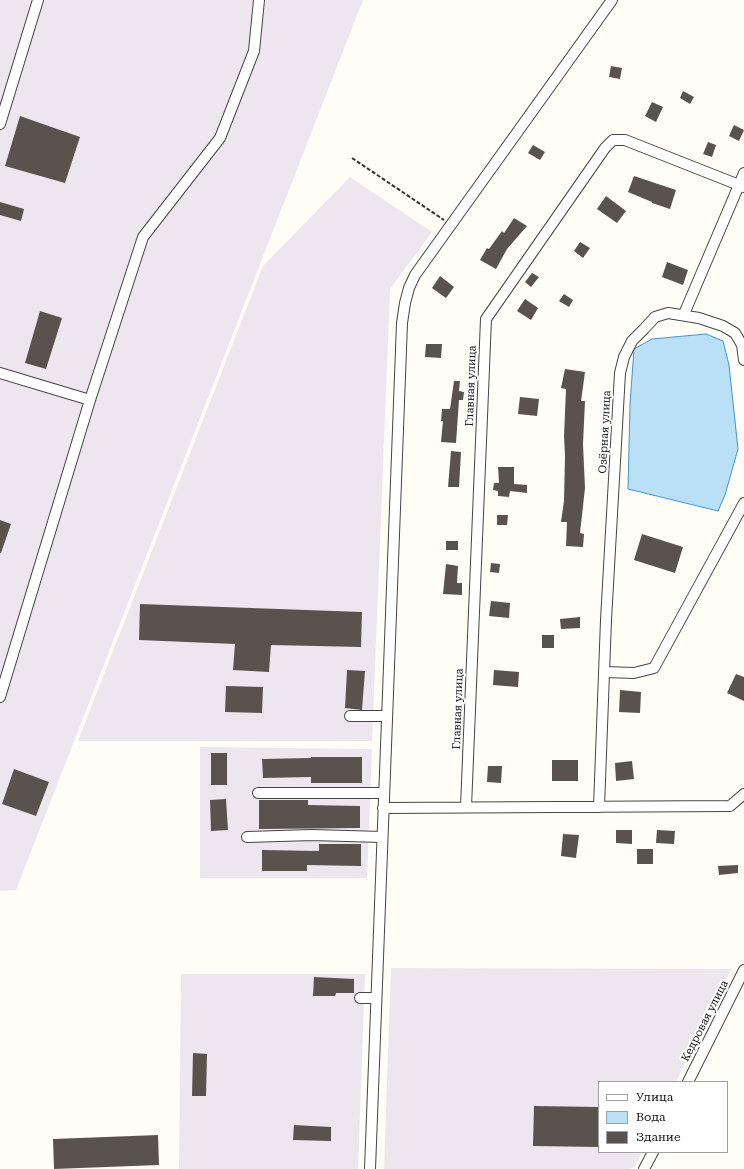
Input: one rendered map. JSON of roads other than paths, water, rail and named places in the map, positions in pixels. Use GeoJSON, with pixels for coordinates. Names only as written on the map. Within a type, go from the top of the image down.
{"type":"FeatureCollection","features":[{"type":"Feature","properties":{"kind":"street"},"geometry":{"type":"LineString","coordinates":[[0,124],[38,0]]}},
{"type":"Feature","properties":{"kind":"street"},"geometry":{"type":"LineString","coordinates":[[0,697],[90,400],[143,237],[220,138],[254,51],[259,0]]}},
{"type":"Feature","properties":{"kind":"street"},"geometry":{"type":"LineString","coordinates":[[370,1169],[402,323],[409,288],[415,275],[612,0]]}},
{"type":"Feature","properties":{"kind":"street","name":"Главная улица"},"geometry":{"type":"LineString","coordinates":[[466,807],[486,320],[605,148],[613,140],[625,140],[742,186]]}},
{"type":"Feature","properties":{"kind":"street"},"geometry":{"type":"LineString","coordinates":[[684,314],[742,186],[744,173]]}},
{"type":"Feature","properties":{"kind":"street","name":"Озёрная улица"},"geometry":{"type":"LineString","coordinates":[[599,807],[606,620],[620,373],[624,356],[632,341],[655,317],[668,313],[684,314],[723,326],[734,333],[742,345],[744,360]]}},
{"type":"Feature","properties":{"kind":"street"},"geometry":{"type":"LineString","coordinates":[[0,373],[90,400]]}},
{"type":"Feature","properties":{"kind":"street"},"geometry":{"type":"LineString","coordinates":[[605,672],[634,673],[654,668],[744,503]]}},
{"type":"Feature","properties":{"kind":"street"},"geometry":{"type":"LineString","coordinates":[[350,716],[387,716]]}},
{"type":"Feature","properties":{"kind":"street"},"geometry":{"type":"LineString","coordinates":[[258,793],[384,793]]}},
{"type":"Feature","properties":{"kind":"street"},"geometry":{"type":"LineString","coordinates":[[383,808],[730,806],[744,794]]}},
{"type":"Feature","properties":{"kind":"street"},"geometry":{"type":"LineString","coordinates":[[247,837],[312,835],[382,837]]}},
{"type":"Feature","properties":{"kind":"street","name":"Кедровая улица"},"geometry":{"type":"LineString","coordinates":[[688,1081],[744,970]]}},
{"type":"Feature","properties":{"kind":"street"},"geometry":{"type":"LineString","coordinates":[[360,998],[376,998]]}},
{"type":"Feature","properties":{"kind":"street"},"geometry":{"type":"LineString","coordinates":[[644,1169],[652,1153]]}},
{"type":"Feature","properties":{"kind":"water"},"geometry":{"type":"Polygon","coordinates":[[[706,334],[723,341],[729,365],[738,449],[725,495],[718,511],[628,489],[630,404],[634,349],[652,339],[706,334]]]}}]}
